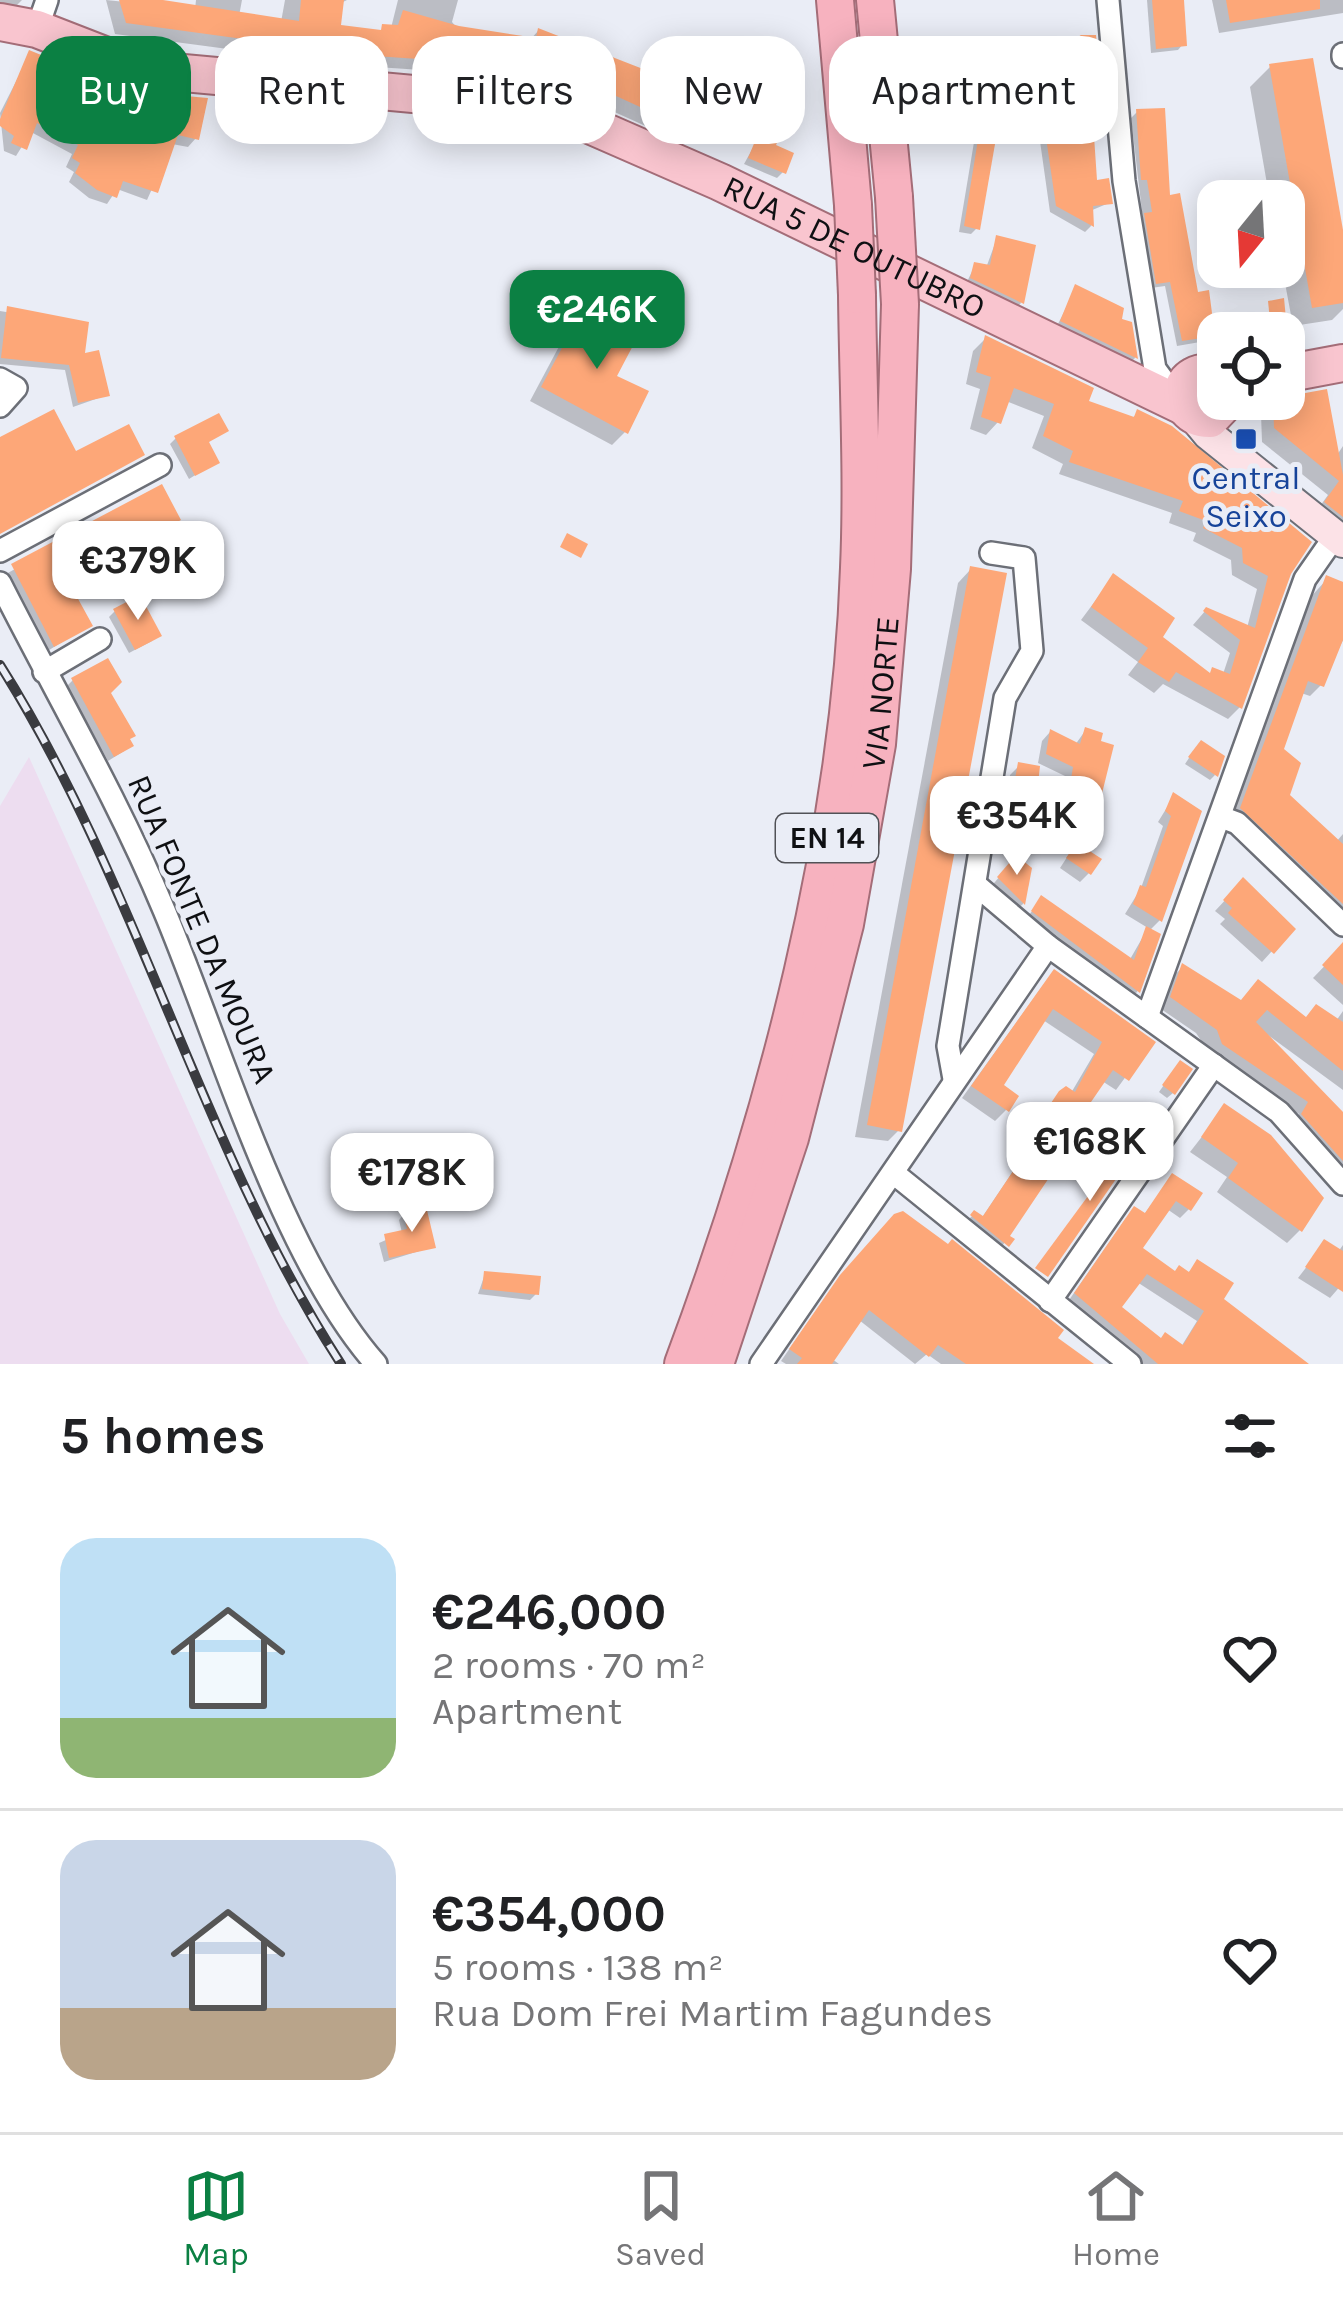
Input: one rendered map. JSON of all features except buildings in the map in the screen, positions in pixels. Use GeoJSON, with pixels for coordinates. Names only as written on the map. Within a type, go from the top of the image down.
{"type":"FeatureCollection","features":[{"type":"Feature","properties":{"kind":"highway","name":"VIA NORTE"},"geometry":{"type":"LineString","coordinates":[[683,1364],[743,1201],[790,1017],[837,790],[859,569],[857,295],[836,0]]}},
{"type":"Feature","properties":{"kind":"highway","name":"VIA NORTE"},"geometry":{"type":"LineString","coordinates":[[715,1364],[790,1138],[845,924],[877,745],[892,569],[900,304],[875,0]]}},
{"type":"Feature","properties":{"kind":"main road","name":"RUA 5 DE OUTUBRO"},"geometry":{"type":"LineString","coordinates":[[0,22],[42,15],[140,69],[511,103],[569,116],[1197,398]]}},
{"type":"Feature","properties":{"kind":"main road"},"geometry":{"type":"LineString","coordinates":[[1305,370],[1343,363]]}},
{"type":"Feature","properties":{"kind":"main road"},"geometry":{"type":"LineString","coordinates":[[1221,420],[1339,539]]}},
{"type":"Feature","properties":{"kind":"street"},"geometry":{"type":"LineString","coordinates":[[1108,0],[1137,275],[1155,369],[1197,397]]}},
{"type":"Feature","properties":{"kind":"street"},"geometry":{"type":"LineString","coordinates":[[0,379],[16,388],[0,406]]}},
{"type":"Feature","properties":{"kind":"street"},"geometry":{"type":"LineString","coordinates":[[0,551],[160,465]]}},
{"type":"Feature","properties":{"kind":"street"},"geometry":{"type":"LineString","coordinates":[[1148,1017],[1305,579],[1339,539]]}},
{"type":"Feature","properties":{"kind":"street"},"geometry":{"type":"LineString","coordinates":[[954,1079],[948,1046],[1005,698],[1032,651],[1024,558],[991,553]]}},
{"type":"Feature","properties":{"kind":"street","name":"RUA FONTE DA MOURA"},"geometry":{"type":"LineString","coordinates":[[0,583],[130,832],[288,1213],[317,1273],[376,1364]]}},
{"type":"Feature","properties":{"kind":"street"},"geometry":{"type":"LineString","coordinates":[[44,672],[100,639]]}},
{"type":"Feature","properties":{"kind":"street"},"geometry":{"type":"LineString","coordinates":[[1221,817],[1237,823],[1343,926]]}},
{"type":"Feature","properties":{"kind":"street"},"geometry":{"type":"LineString","coordinates":[[976,885],[1048,946],[1280,1112],[1343,1184]]}},
{"type":"Feature","properties":{"kind":"street"},"geometry":{"type":"LineString","coordinates":[[761,1364],[896,1175],[954,1079],[1048,946]]}},
{"type":"Feature","properties":{"kind":"street"},"geometry":{"type":"LineString","coordinates":[[1050,1301],[1214,1065]]}},
{"type":"Feature","properties":{"kind":"street"},"geometry":{"type":"LineString","coordinates":[[896,1175],[1130,1364]]}},
{"type":"Feature","properties":{"kind":"shaded area"},"geometry":{"type":"Polygon","coordinates":[[[29,757],[280,1314],[309,1364],[0,1364],[0,806],[29,757]]]}},
{"type":"Feature","properties":{"kind":"railway"},"geometry":{"type":"LineString","coordinates":[[0,665],[92,836],[248,1194],[341,1364]]}},
{"type":"Feature","properties":{"kind":"place","name":"Central Seixo"},"geometry":{"type":"Point","coordinates":[1246,439]}}]}
